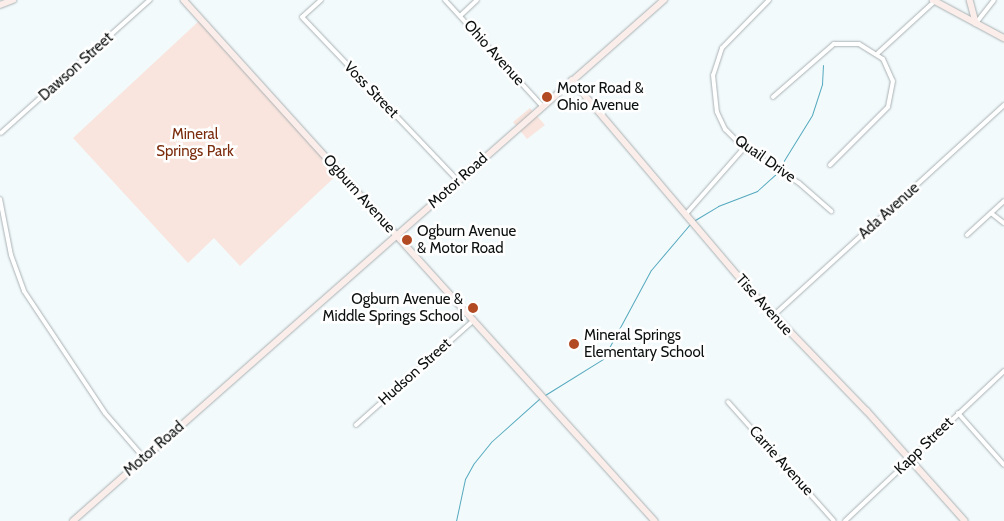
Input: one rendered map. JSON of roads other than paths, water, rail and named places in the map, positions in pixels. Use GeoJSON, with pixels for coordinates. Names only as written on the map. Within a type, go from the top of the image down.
{"type":"FeatureCollection","features":[{"type":"Feature","properties":{"kind":"street"},"geometry":{"type":"LineString","coordinates":[[0,5],[13,0]]}},
{"type":"Feature","properties":{"kind":"street","name":"Dawson Street"},"geometry":{"type":"LineString","coordinates":[[1,134],[150,0]]}},
{"type":"Feature","properties":{"kind":"street","name":"Ogburn Avenue"},"geometry":{"type":"LineString","coordinates":[[184,0],[655,521]]}},
{"type":"Feature","properties":{"kind":"street","name":"Voss Street"},"geometry":{"type":"LineString","coordinates":[[321,0],[302,18],[457,180]]}},
{"type":"Feature","properties":{"kind":"street","name":"Ohio Avenue"},"geometry":{"type":"LineString","coordinates":[[445,0],[542,106]]}},
{"type":"Feature","properties":{"kind":"street"},"geometry":{"type":"LineString","coordinates":[[460,16],[477,0]]}},
{"type":"Feature","properties":{"kind":"street","name":"Motor Road"},"geometry":{"type":"LineString","coordinates":[[73,521],[457,180],[664,0]]}},
{"type":"Feature","properties":{"kind":"street","name":"Quail Drive"},"geometry":{"type":"LineString","coordinates":[[769,0],[725,43],[712,76],[717,112],[725,129],[744,148],[799,183],[831,211]]}},
{"type":"Feature","properties":{"kind":"street"},"geometry":{"type":"LineString","coordinates":[[970,0],[976,23]]}},
{"type":"Feature","properties":{"kind":"street"},"geometry":{"type":"LineString","coordinates":[[976,23],[994,0]]}},
{"type":"Feature","properties":{"kind":"street"},"geometry":{"type":"LineString","coordinates":[[878,53],[934,1],[1004,38]]}},
{"type":"Feature","properties":{"kind":"street"},"geometry":{"type":"LineString","coordinates":[[773,97],[834,44],[852,42],[878,53],[887,63],[893,81],[888,107],[830,165]]}},
{"type":"Feature","properties":{"kind":"street","name":"Tise Avenue"},"geometry":{"type":"LineString","coordinates":[[572,80],[773,316],[910,459],[965,521]]}},
{"type":"Feature","properties":{"kind":"street","name":"Ada Avenue"},"geometry":{"type":"LineString","coordinates":[[773,316],[1004,105]]}},
{"type":"Feature","properties":{"kind":"street"},"geometry":{"type":"LineString","coordinates":[[686,214],[744,148]]}},
{"type":"Feature","properties":{"kind":"street"},"geometry":{"type":"LineString","coordinates":[[0,199],[11,255],[24,292],[105,413],[144,458]]}},
{"type":"Feature","properties":{"kind":"street"},"geometry":{"type":"LineString","coordinates":[[967,235],[1004,201]]}},
{"type":"Feature","properties":{"kind":"street"},"geometry":{"type":"LineString","coordinates":[[991,213],[1004,223]]}},
{"type":"Feature","properties":{"kind":"street","name":"Hudson Street"},"geometry":{"type":"LineString","coordinates":[[356,425],[474,320]]}},
{"type":"Feature","properties":{"kind":"street","name":"Kapp Street"},"geometry":{"type":"LineString","coordinates":[[845,521],[958,413],[1004,372]]}},
{"type":"Feature","properties":{"kind":"street","name":"Carrie Avenue"},"geometry":{"type":"LineString","coordinates":[[728,402],[834,521]]}},
{"type":"Feature","properties":{"kind":"street"},"geometry":{"type":"LineString","coordinates":[[958,413],[1004,465]]}},
{"type":"Feature","properties":{"kind":"waterway"},"geometry":{"type":"LineString","coordinates":[[695,220],[718,206],[757,191],[775,175],[812,115],[822,84],[823,65]]}},
{"type":"Feature","properties":{"kind":"waterway"},"geometry":{"type":"LineString","coordinates":[[545,395],[603,359],[651,270],[690,224]]}},
{"type":"Feature","properties":{"kind":"waterway"},"geometry":{"type":"LineString","coordinates":[[456,521],[465,479],[474,463],[492,441],[540,398]]}},
{"type":"Feature","properties":{"kind":"place","name":"Motor Road & Ohio Avenue"},"geometry":{"type":"Point","coordinates":[547,97]}},
{"type":"Feature","properties":{"kind":"place","name":"Ogburn Avenue & Motor Road"},"geometry":{"type":"Point","coordinates":[407,240]}},
{"type":"Feature","properties":{"kind":"place","name":"Ogburn Avenue & Middle Springs School"},"geometry":{"type":"Point","coordinates":[473,308]}},
{"type":"Feature","properties":{"kind":"place","name":"Mineral Springs Elementary School"},"geometry":{"type":"Point","coordinates":[574,344]}},
{"type":"Feature","properties":{"kind":"park label","name":"Mineral Springs Park"},"geometry":{"type":"Point","coordinates":[195,142]}}]}
